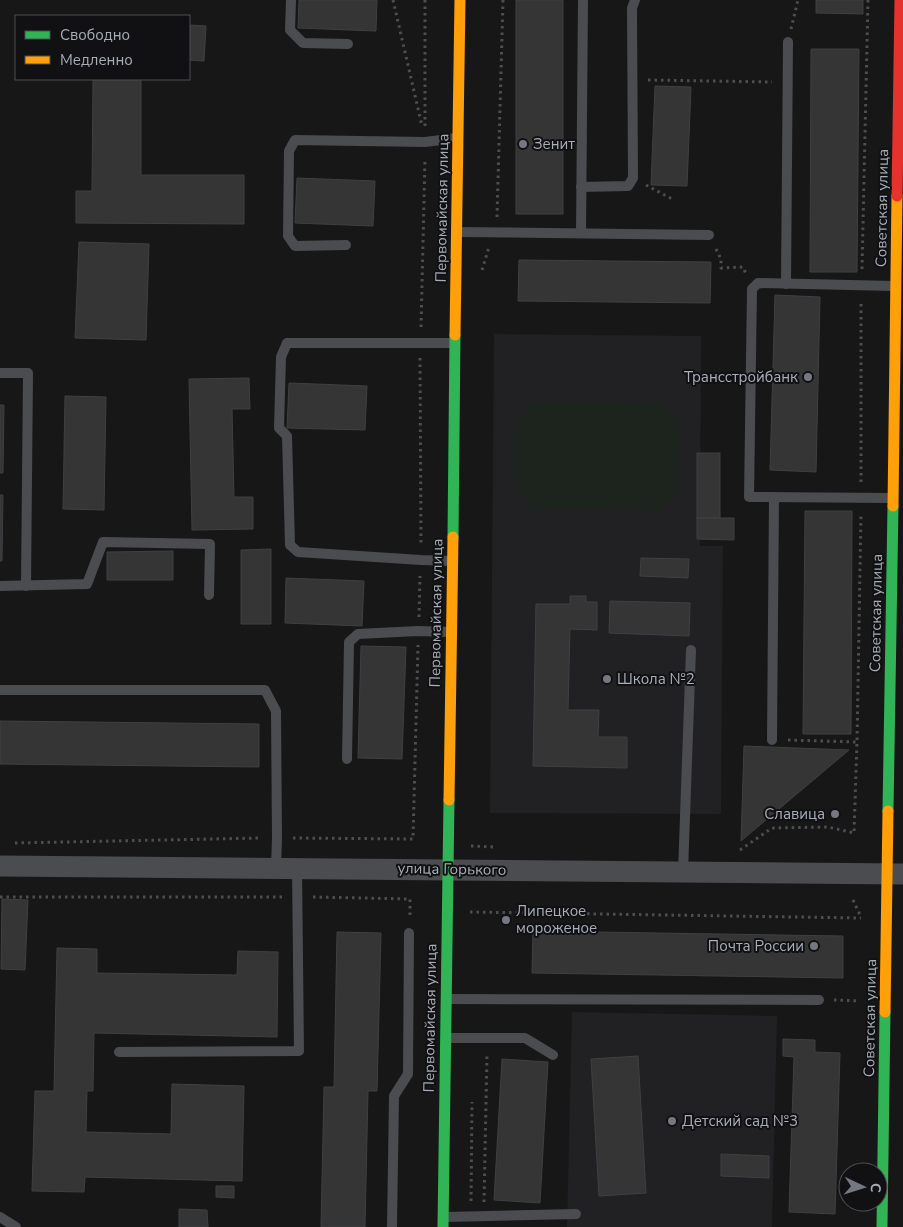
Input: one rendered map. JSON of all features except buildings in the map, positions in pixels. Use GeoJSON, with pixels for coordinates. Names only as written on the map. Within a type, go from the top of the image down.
{"type":"FeatureCollection","features":[{"type":"Feature","properties":{"kind":"main road","name":"Первомайская улица"},"geometry":{"type":"LineString","coordinates":[[443,1222],[460,0]]}},
{"type":"Feature","properties":{"kind":"main road","name":"Советская улица"},"geometry":{"type":"LineString","coordinates":[[882,1227],[895,874],[890,650],[892,498],[898,398],[896,286],[900,0]]}},
{"type":"Feature","properties":{"kind":"street","name":"улица Горького"},"geometry":{"type":"LineString","coordinates":[[0,866],[895,874]]}},
{"type":"Feature","properties":{"kind":"lane"},"geometry":{"type":"LineString","coordinates":[[291,0],[290,30],[303,43],[348,44]]}},
{"type":"Feature","properties":{"kind":"lane"},"geometry":{"type":"LineString","coordinates":[[580,233],[583,0]]}},
{"type":"Feature","properties":{"kind":"lane"},"geometry":{"type":"LineString","coordinates":[[581,187],[628,186],[633,178],[632,8],[635,0]]}},
{"type":"Feature","properties":{"kind":"lane"},"geometry":{"type":"LineString","coordinates":[[786,284],[788,42]]}},
{"type":"Feature","properties":{"kind":"lane"},"geometry":{"type":"LineString","coordinates":[[346,245],[295,246],[288,236],[289,151],[295,140],[425,142],[458,138]]}},
{"type":"Feature","properties":{"kind":"lane"},"geometry":{"type":"LineString","coordinates":[[457,232],[709,235]]}},
{"type":"Feature","properties":{"kind":"lane"},"geometry":{"type":"LineString","coordinates":[[892,498],[750,496],[752,289],[758,283],[896,286]]}},
{"type":"Feature","properties":{"kind":"lane"},"geometry":{"type":"LineString","coordinates":[[452,560],[421,560],[298,552],[290,545],[287,436],[279,428],[279,419],[281,357],[287,343],[456,343]]}},
{"type":"Feature","properties":{"kind":"lane"},"geometry":{"type":"LineString","coordinates":[[0,373],[28,374],[26,586]]}},
{"type":"Feature","properties":{"kind":"lane"},"geometry":{"type":"LineString","coordinates":[[772,740],[774,497]]}},
{"type":"Feature","properties":{"kind":"lane"},"geometry":{"type":"LineString","coordinates":[[0,586],[88,584],[103,542],[210,544],[209,595]]}},
{"type":"Feature","properties":{"kind":"lane"},"geometry":{"type":"LineString","coordinates":[[347,759],[349,642],[358,634],[418,631],[451,632]]}},
{"type":"Feature","properties":{"kind":"lane"},"geometry":{"type":"LineString","coordinates":[[683,872],[691,650]]}},
{"type":"Feature","properties":{"kind":"lane"},"geometry":{"type":"LineString","coordinates":[[890,650],[903,651]]}},
{"type":"Feature","properties":{"kind":"lane"},"geometry":{"type":"LineString","coordinates":[[0,690],[265,690],[276,711],[276,868]]}},
{"type":"Feature","properties":{"kind":"lane"},"geometry":{"type":"LineString","coordinates":[[119,1052],[299,1051],[297,868]]}},
{"type":"Feature","properties":{"kind":"lane"},"geometry":{"type":"LineString","coordinates":[[392,1227],[394,1096],[408,1074],[409,933]]}},
{"type":"Feature","properties":{"kind":"lane"},"geometry":{"type":"LineString","coordinates":[[446,999],[819,1000]]}},
{"type":"Feature","properties":{"kind":"lane"},"geometry":{"type":"LineString","coordinates":[[445,1038],[525,1038],[553,1055]]}},
{"type":"Feature","properties":{"kind":"lane"},"geometry":{"type":"LineString","coordinates":[[443,1222],[484,1216],[576,1214]]}},
{"type":"Feature","properties":{"kind":"lane"},"geometry":{"type":"LineString","coordinates":[[0,1217],[16,1227]]}},
{"type":"Feature","properties":{"kind":"path"},"geometry":{"type":"LineString","coordinates":[[393,0],[425,142]]}},
{"type":"Feature","properties":{"kind":"path"},"geometry":{"type":"LineString","coordinates":[[480,275],[496,221],[503,0]]}},
{"type":"Feature","properties":{"kind":"path"},"geometry":{"type":"LineString","coordinates":[[788,42],[798,0]]}},
{"type":"Feature","properties":{"kind":"path"},"geometry":{"type":"LineString","coordinates":[[734,854],[772,828],[828,827],[854,833],[861,498],[861,285],[868,0]]}},
{"type":"Feature","properties":{"kind":"path"},"geometry":{"type":"LineString","coordinates":[[632,79],[788,82]]}},
{"type":"Feature","properties":{"kind":"path"},"geometry":{"type":"LineString","coordinates":[[633,178],[674,200]]}},
{"type":"Feature","properties":{"kind":"path"},"geometry":{"type":"LineString","coordinates":[[709,235],[721,259],[721,268],[743,268]]}},
{"type":"Feature","properties":{"kind":"path"},"geometry":{"type":"LineString","coordinates":[[772,740],[857,742]]}},
{"type":"Feature","properties":{"kind":"path"},"geometry":{"type":"LineString","coordinates":[[467,846],[496,847]]}},
{"type":"Feature","properties":{"kind":"path"},"geometry":{"type":"LineString","coordinates":[[0,897],[410,899],[409,933]]}},
{"type":"Feature","properties":{"kind":"path"},"geometry":{"type":"LineString","coordinates":[[465,912],[862,918]]}},
{"type":"Feature","properties":{"kind":"path"},"geometry":{"type":"LineString","coordinates":[[839,1000],[860,1001]]}},
{"type":"Feature","properties":{"kind":"path"},"geometry":{"type":"LineString","coordinates":[[484,1216],[487,1054]]}},
{"type":"Feature","properties":{"kind":"shaded area","name":"Школа №2"},"geometry":{"type":"Polygon","coordinates":[[[494,334],[701,336],[700,546],[723,546],[721,814],[490,813],[494,334]]]}},
{"type":"Feature","properties":{"kind":"shaded area"},"geometry":{"type":"Polygon","coordinates":[[[533,403],[663,405],[679,422],[678,496],[661,511],[531,506],[518,490],[518,421],[533,403]]]}},
{"type":"Feature","properties":{"kind":"shaded area","name":"Детский сад №3"},"geometry":{"type":"Polygon","coordinates":[[[572,1012],[777,1016],[772,1227],[567,1227],[572,1012]]]}},
{"type":"Feature","properties":{"kind":"traffic: fast"},"geometry":{"type":"LineString","coordinates":[[453,537],[455,335]]}},
{"type":"Feature","properties":{"kind":"traffic: fast"},"geometry":{"type":"LineString","coordinates":[[888,811],[893,506]]}},
{"type":"Feature","properties":{"kind":"traffic: fast"},"geometry":{"type":"LineString","coordinates":[[443,1227],[449,800]]}},
{"type":"Feature","properties":{"kind":"traffic: fast"},"geometry":{"type":"LineString","coordinates":[[882,1227],[885,1012]]}},
{"type":"Feature","properties":{"kind":"traffic: slow"},"geometry":{"type":"LineString","coordinates":[[455,335],[460,0]]}},
{"type":"Feature","properties":{"kind":"traffic: slow"},"geometry":{"type":"LineString","coordinates":[[893,506],[897,196]]}},
{"type":"Feature","properties":{"kind":"traffic: slow"},"geometry":{"type":"LineString","coordinates":[[449,800],[453,537]]}},
{"type":"Feature","properties":{"kind":"traffic: slow"},"geometry":{"type":"LineString","coordinates":[[885,1012],[888,811]]}},
{"type":"Feature","properties":{"kind":"traffic: jam"},"geometry":{"type":"LineString","coordinates":[[897,196],[900,0]]}},
{"type":"Feature","properties":{"kind":"place","name":"Зенит"},"geometry":{"type":"Point","coordinates":[523,144]}},
{"type":"Feature","properties":{"kind":"place","name":"Трансстройбанк"},"geometry":{"type":"Point","coordinates":[808,377]}},
{"type":"Feature","properties":{"kind":"place","name":"Школа №2"},"geometry":{"type":"Point","coordinates":[607,679]}},
{"type":"Feature","properties":{"kind":"place","name":"Славица"},"geometry":{"type":"Point","coordinates":[835,814]}},
{"type":"Feature","properties":{"kind":"place","name":"Липецкое мороженое"},"geometry":{"type":"Point","coordinates":[506,920]}},
{"type":"Feature","properties":{"kind":"place","name":"Почта России"},"geometry":{"type":"Point","coordinates":[814,946]}},
{"type":"Feature","properties":{"kind":"place","name":"Детский сад №3"},"geometry":{"type":"Point","coordinates":[672,1121]}}]}
